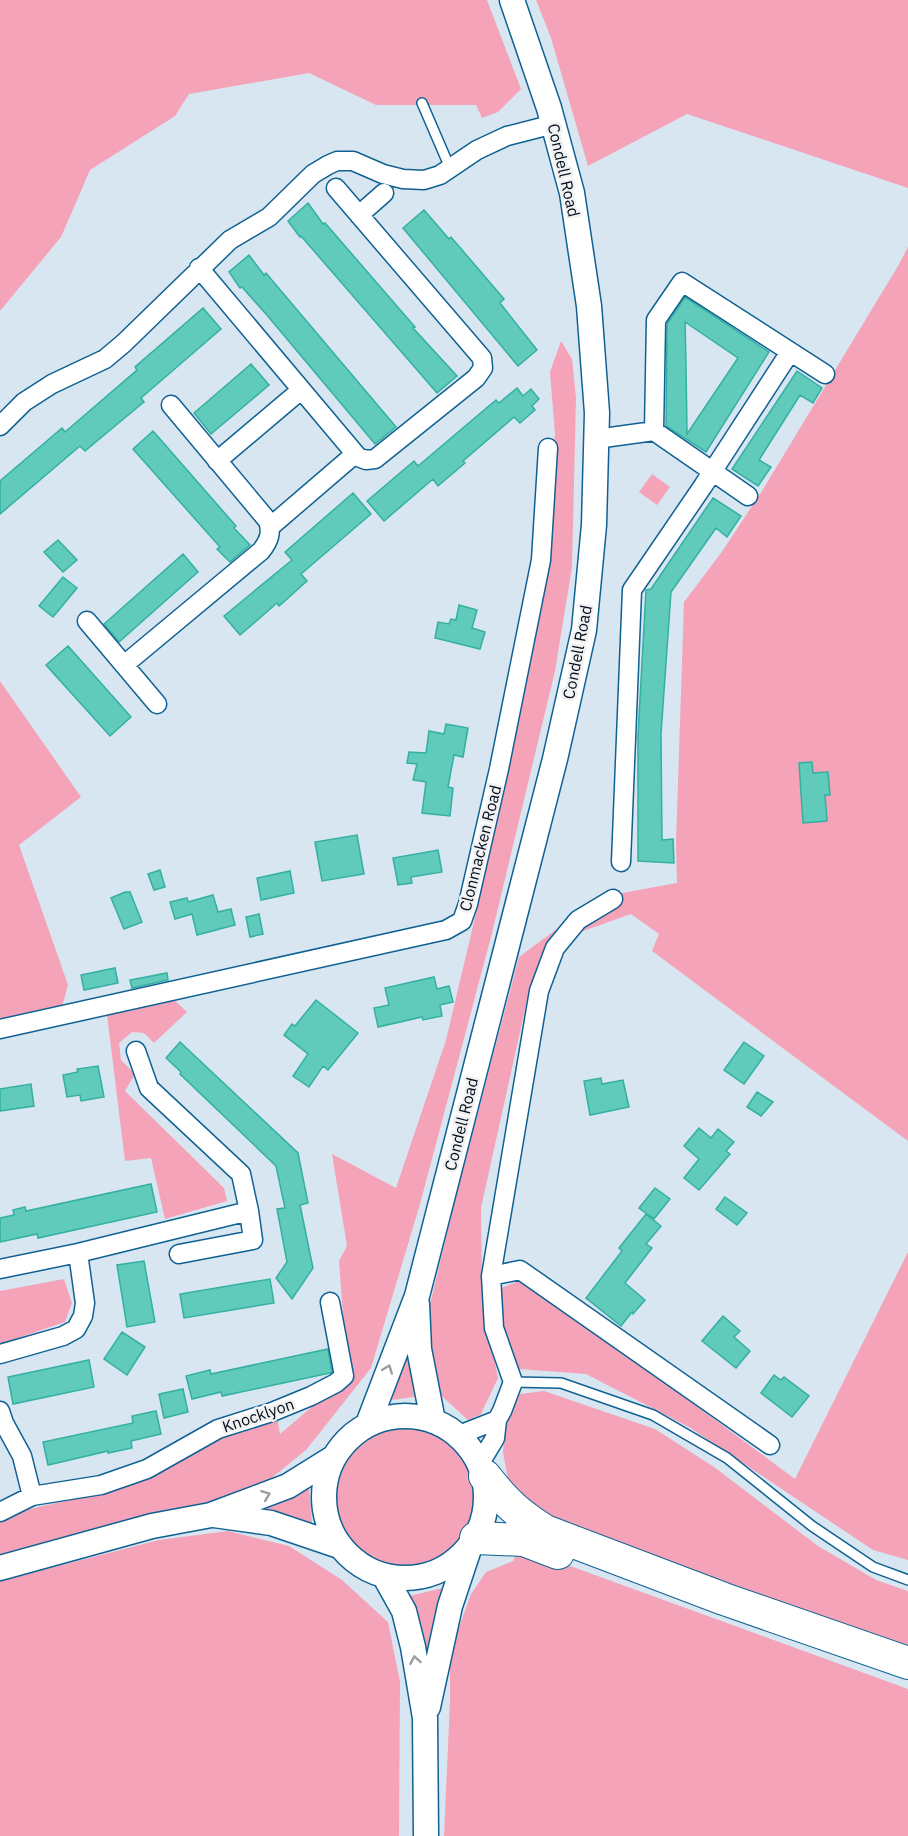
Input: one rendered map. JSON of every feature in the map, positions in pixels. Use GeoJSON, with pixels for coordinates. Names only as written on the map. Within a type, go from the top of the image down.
{"type":"FeatureCollection","features":[{"type":"Feature","properties":{"kind":"highway"},"geometry":{"type":"LineString","coordinates":[[482,1469],[501,1497],[520,1515],[545,1531],[724,1599],[908,1663]]}},
{"type":"Feature","properties":{"kind":"highway"},"geometry":{"type":"LineString","coordinates":[[473,1542],[524,1540],[739,1621],[908,1680]]}},
{"type":"Feature","properties":{"kind":"main road","name":"Condell Road"},"geometry":{"type":"LineString","coordinates":[[417,1296],[555,759],[584,630],[594,525],[597,413],[590,306],[572,193],[554,124],[512,0]]}},
{"type":"Feature","properties":{"kind":"main road"},"geometry":{"type":"LineString","coordinates":[[417,1296],[419,1349],[433,1421]]}},
{"type":"Feature","properties":{"kind":"main road"},"geometry":{"type":"LineString","coordinates":[[368,1424],[417,1296]]}},
{"type":"Feature","properties":{"kind":"main road"},"geometry":{"type":"LineString","coordinates":[[425,1718],[450,1606],[483,1519],[486,1499],[482,1469],[472,1448],[459,1435],[433,1421],[411,1416],[389,1417],[368,1424],[354,1433],[333,1458],[326,1475],[323,1493],[324,1512],[339,1546],[360,1565],[385,1576],[414,1578],[441,1571],[457,1560],[473,1542]]}},
{"type":"Feature","properties":{"kind":"main road"},"geometry":{"type":"LineString","coordinates":[[0,1568],[147,1528],[211,1515],[288,1486],[333,1458]]}},
{"type":"Feature","properties":{"kind":"main road"},"geometry":{"type":"LineString","coordinates":[[211,1515],[271,1523],[339,1546]]}},
{"type":"Feature","properties":{"kind":"main road"},"geometry":{"type":"LineString","coordinates":[[385,1576],[404,1611],[413,1647],[425,1718],[426,1836]]}},
{"type":"Feature","properties":{"kind":"street"},"geometry":{"type":"LineString","coordinates":[[0,426],[24,402],[52,384],[105,359],[230,240],[269,217],[313,174],[328,165],[337,161],[353,161],[383,174],[403,179],[424,180],[440,175],[477,150],[507,136],[554,124]]}},
{"type":"Feature","properties":{"kind":"street"},"geometry":{"type":"LineString","coordinates":[[199,268],[356,454],[366,460],[375,459],[476,378],[483,369],[482,358],[336,188]]}},
{"type":"Feature","properties":{"kind":"street"},"geometry":{"type":"LineString","coordinates":[[359,214],[384,193]]}},
{"type":"Feature","properties":{"kind":"street"},"geometry":{"type":"LineString","coordinates":[[654,431],[656,320],[682,282],[825,374]]}},
{"type":"Feature","properties":{"kind":"street"},"geometry":{"type":"LineString","coordinates":[[621,861],[632,590],[790,351]]}},
{"type":"Feature","properties":{"kind":"street"},"geometry":{"type":"LineString","coordinates":[[217,461],[301,390]]}},
{"type":"Feature","properties":{"kind":"street"},"geometry":{"type":"LineString","coordinates":[[124,665],[261,550],[271,533],[268,521],[171,405]]}},
{"type":"Feature","properties":{"kind":"street"},"geometry":{"type":"LineString","coordinates":[[596,439],[654,431],[748,496]]}},
{"type":"Feature","properties":{"kind":"street","name":"Clonmacken Road"},"geometry":{"type":"LineString","coordinates":[[0,1029],[446,930],[462,921],[468,904],[499,769],[542,560],[548,448]]}},
{"type":"Feature","properties":{"kind":"street"},"geometry":{"type":"LineString","coordinates":[[270,527],[356,454]]}},
{"type":"Feature","properties":{"kind":"street"},"geometry":{"type":"LineString","coordinates":[[87,621],[157,704]]}},
{"type":"Feature","properties":{"kind":"street"},"geometry":{"type":"LineString","coordinates":[[482,1469],[497,1434],[497,1419],[513,1382],[494,1328],[491,1276],[538,992],[555,948],[578,920],[613,899]]}},
{"type":"Feature","properties":{"kind":"street"},"geometry":{"type":"LineString","coordinates":[[136,1051],[149,1088],[241,1174],[249,1211],[253,1240],[179,1254]]}},
{"type":"Feature","properties":{"kind":"street"},"geometry":{"type":"LineString","coordinates":[[0,1269],[78,1253],[249,1211]]}},
{"type":"Feature","properties":{"kind":"street"},"geometry":{"type":"LineString","coordinates":[[0,1354],[63,1336],[76,1329],[83,1316],[85,1303],[78,1253]]}},
{"type":"Feature","properties":{"kind":"street"},"geometry":{"type":"LineString","coordinates":[[491,1276],[520,1270],[770,1445]]}},
{"type":"Feature","properties":{"kind":"street","name":"Knocklyon"},"geometry":{"type":"LineString","coordinates":[[0,1512],[32,1496],[101,1485],[147,1469],[218,1429],[272,1412],[336,1383],[344,1376],[330,1302]]}},
{"type":"Feature","properties":{"kind":"street"},"geometry":{"type":"LineString","coordinates":[[0,1411],[4,1424],[22,1456],[32,1496]]}},
{"type":"Feature","properties":{"kind":"street"},"geometry":{"type":"LineString","coordinates":[[459,1435],[497,1419]]}},
{"type":"Feature","properties":{"kind":"lane"},"geometry":{"type":"LineString","coordinates":[[422,103],[450,168]]}},
{"type":"Feature","properties":{"kind":"lane"},"geometry":{"type":"LineString","coordinates":[[513,1382],[561,1383],[653,1415],[727,1458],[812,1526],[873,1567],[908,1580]]}},
{"type":"Feature","properties":{"kind":"shaded area"},"geometry":{"type":"Polygon","coordinates":[[[0,0],[487,0],[521,89],[498,112],[482,118],[476,105],[376,105],[309,73],[189,94],[175,116],[90,170],[61,237],[0,311],[0,0]]]}},
{"type":"Feature","properties":{"kind":"shaded area"},"geometry":{"type":"Polygon","coordinates":[[[536,0],[908,0],[908,188],[687,114],[588,166],[551,38],[536,0]]]}},
{"type":"Feature","properties":{"kind":"shaded area"},"geometry":{"type":"Polygon","coordinates":[[[908,247],[908,1141],[652,951],[659,934],[631,914],[555,941],[528,996],[481,1208],[482,1298],[498,1378],[481,1414],[468,1420],[434,1389],[421,1342],[454,1204],[519,957],[600,897],[677,883],[676,842],[684,602],[721,553],[762,491],[908,247]]]}},
{"type":"Feature","properties":{"kind":"shaded area"},"geometry":{"type":"Polygon","coordinates":[[[561,341],[572,359],[576,398],[572,567],[555,671],[492,933],[420,1204],[371,1368],[306,1450],[258,1489],[0,1556],[0,1521],[20,1511],[93,1495],[220,1435],[277,1416],[280,1434],[320,1400],[348,1382],[339,1261],[347,1246],[332,1154],[396,1188],[446,1040],[478,905],[509,685],[555,435],[550,372],[561,341]]]}},
{"type":"Feature","properties":{"kind":"shaded area"},"geometry":{"type":"Polygon","coordinates":[[[652,474],[670,487],[657,505],[639,492],[652,474]]]}},
{"type":"Feature","properties":{"kind":"shaded area"},"geometry":{"type":"Polygon","coordinates":[[[0,681],[81,797],[19,845],[68,985],[62,1007],[0,1021],[0,681]]]}},
{"type":"Feature","properties":{"kind":"shaded area"},"geometry":{"type":"Polygon","coordinates":[[[171,997],[187,1012],[154,1043],[144,1033],[132,1032],[119,1043],[121,1060],[135,1074],[125,1091],[224,1188],[227,1201],[165,1219],[151,1158],[125,1161],[107,1015],[171,997]]]}},
{"type":"Feature","properties":{"kind":"shaded area"},"geometry":{"type":"Polygon","coordinates":[[[908,1252],[908,1560],[873,1550],[689,1427],[586,1374],[519,1369],[499,1312],[501,1288],[519,1281],[549,1297],[795,1479],[908,1252]]]}},
{"type":"Feature","properties":{"kind":"shaded area"},"geometry":{"type":"Polygon","coordinates":[[[64,1279],[72,1303],[65,1322],[0,1344],[0,1291],[64,1279]]]}},
{"type":"Feature","properties":{"kind":"shaded area"},"geometry":{"type":"Polygon","coordinates":[[[409,1342],[421,1396],[392,1400],[409,1342]]]}},
{"type":"Feature","properties":{"kind":"shaded area"},"geometry":{"type":"Polygon","coordinates":[[[544,1391],[655,1429],[714,1467],[818,1546],[876,1580],[908,1591],[908,1653],[531,1513],[510,1491],[503,1452],[505,1427],[520,1394],[544,1391]]]}},
{"type":"Feature","properties":{"kind":"shaded area"},"geometry":{"type":"Polygon","coordinates":[[[407,1428],[434,1434],[446,1440],[456,1449],[465,1459],[471,1471],[477,1498],[471,1525],[465,1537],[456,1547],[446,1556],[434,1562],[407,1568],[380,1562],[368,1556],[358,1547],[349,1537],[343,1525],[337,1498],[343,1471],[349,1459],[358,1449],[368,1440],[380,1434],[407,1428]]]}},
{"type":"Feature","properties":{"kind":"shaded area"},"geometry":{"type":"Polygon","coordinates":[[[309,1488],[312,1523],[242,1508],[282,1499],[309,1488]]]}},
{"type":"Feature","properties":{"kind":"shaded area"},"geometry":{"type":"Polygon","coordinates":[[[228,1531],[289,1546],[342,1580],[388,1622],[400,1682],[399,1836],[0,1836],[0,1581],[159,1540],[228,1531]]]}},
{"type":"Feature","properties":{"kind":"shaded area"},"geometry":{"type":"Polygon","coordinates":[[[518,1550],[540,1555],[908,1689],[908,1836],[444,1836],[450,1652],[471,1594],[486,1572],[513,1561],[518,1550]]]}},
{"type":"Feature","properties":{"kind":"shaded area"},"geometry":{"type":"Polygon","coordinates":[[[443,1588],[426,1675],[405,1597],[443,1588]]]}},
{"type":"Feature","properties":{"kind":"building"},"geometry":{"type":"Polygon","coordinates":[[[308,203],[323,224],[325,223],[415,327],[413,328],[457,376],[437,393],[288,221],[308,203]]]}},
{"type":"Feature","properties":{"kind":"building"},"geometry":{"type":"Polygon","coordinates":[[[424,210],[449,239],[451,237],[504,299],[500,303],[537,350],[518,366],[403,228],[424,210]]]}},
{"type":"Feature","properties":{"kind":"building"},"geometry":{"type":"Polygon","coordinates":[[[249,255],[396,427],[375,444],[266,314],[242,287],[240,288],[229,272],[249,255]]]}},
{"type":"Feature","properties":{"kind":"building"},"geometry":{"type":"Polygon","coordinates":[[[685,297],[769,352],[706,452],[666,426],[667,324],[685,297]],[[685,322],[687,434],[738,358],[685,322]]]}},
{"type":"Feature","properties":{"kind":"building"},"geometry":{"type":"Polygon","coordinates":[[[203,308],[221,329],[141,398],[144,402],[85,451],[80,446],[0,514],[0,481],[62,428],[65,432],[137,370],[135,367],[203,308]]]}},
{"type":"Feature","properties":{"kind":"building"},"geometry":{"type":"Polygon","coordinates":[[[251,364],[269,385],[211,434],[194,413],[251,364]]]}},
{"type":"Feature","properties":{"kind":"building"},"geometry":{"type":"Polygon","coordinates":[[[797,371],[822,388],[813,403],[800,395],[759,460],[771,467],[758,486],[732,469],[797,371]]]}},
{"type":"Feature","properties":{"kind":"building"},"geometry":{"type":"Polygon","coordinates":[[[517,388],[523,396],[531,389],[539,399],[532,406],[535,410],[520,423],[514,417],[438,486],[433,479],[384,521],[367,501],[414,461],[418,466],[496,400],[499,403],[517,388]]]}},
{"type":"Feature","properties":{"kind":"building"},"geometry":{"type":"Polygon","coordinates":[[[153,431],[250,545],[230,562],[217,549],[220,547],[133,449],[153,431]]]}},
{"type":"Feature","properties":{"kind":"building"},"geometry":{"type":"Polygon","coordinates":[[[353,493],[371,514],[301,574],[307,581],[279,606],[277,603],[240,635],[224,616],[292,560],[285,552],[353,493]]]}},
{"type":"Feature","properties":{"kind":"building"},"geometry":{"type":"Polygon","coordinates":[[[713,498],[741,516],[727,537],[716,528],[671,592],[661,734],[662,840],[673,839],[674,863],[638,861],[638,735],[646,590],[651,589],[713,498]]]}},
{"type":"Feature","properties":{"kind":"building"},"geometry":{"type":"Polygon","coordinates":[[[58,540],[77,560],[63,572],[44,552],[58,540]]]}},
{"type":"Feature","properties":{"kind":"building"},"geometry":{"type":"Polygon","coordinates":[[[183,554],[198,572],[119,642],[104,624],[183,554]]]}},
{"type":"Feature","properties":{"kind":"building"},"geometry":{"type":"Polygon","coordinates":[[[63,577],[77,588],[53,617],[39,606],[63,577]]]}},
{"type":"Feature","properties":{"kind":"building"},"geometry":{"type":"Polygon","coordinates":[[[459,605],[477,610],[472,628],[485,632],[480,649],[435,638],[438,622],[449,624],[451,619],[456,620],[459,605]]]}},
{"type":"Feature","properties":{"kind":"building"},"geometry":{"type":"Polygon","coordinates":[[[68,646],[131,717],[110,736],[46,665],[68,646]]]}},
{"type":"Feature","properties":{"kind":"building"},"geometry":{"type":"Polygon","coordinates":[[[446,724],[468,728],[463,757],[454,755],[448,787],[453,788],[450,816],[422,813],[426,782],[413,780],[417,764],[407,763],[409,752],[426,753],[429,731],[444,734],[446,724]]]}},
{"type":"Feature","properties":{"kind":"building"},"geometry":{"type":"Polygon","coordinates":[[[812,762],[813,773],[828,772],[830,795],[825,795],[827,821],[803,823],[799,763],[812,762]]]}},
{"type":"Feature","properties":{"kind":"building"},"geometry":{"type":"Polygon","coordinates":[[[357,835],[364,874],[322,881],[315,842],[357,835]]]}},
{"type":"Feature","properties":{"kind":"building"},"geometry":{"type":"Polygon","coordinates":[[[438,850],[442,872],[411,877],[412,883],[398,885],[393,858],[438,850]]]}},
{"type":"Feature","properties":{"kind":"building"},"geometry":{"type":"Polygon","coordinates":[[[160,870],[165,887],[154,890],[148,874],[160,870]]]}},
{"type":"Feature","properties":{"kind":"building"},"geometry":{"type":"Polygon","coordinates":[[[290,871],[294,893],[261,900],[257,878],[290,871]]]}},
{"type":"Feature","properties":{"kind":"building"},"geometry":{"type":"Polygon","coordinates":[[[130,892],[142,922],[124,929],[111,898],[130,892]]]}},
{"type":"Feature","properties":{"kind":"building"},"geometry":{"type":"Polygon","coordinates":[[[213,895],[218,912],[231,909],[235,925],[197,935],[192,914],[175,919],[170,902],[187,898],[188,902],[213,895]]]}},
{"type":"Feature","properties":{"kind":"building"},"geometry":{"type":"Polygon","coordinates":[[[259,914],[263,934],[250,937],[246,917],[259,914]]]}},
{"type":"Feature","properties":{"kind":"building"},"geometry":{"type":"Polygon","coordinates":[[[115,968],[118,983],[84,990],[81,975],[115,968]]]}},
{"type":"Feature","properties":{"kind":"building"},"geometry":{"type":"Polygon","coordinates":[[[167,973],[168,980],[132,988],[130,980],[167,973]]]}},
{"type":"Feature","properties":{"kind":"building"},"geometry":{"type":"Polygon","coordinates":[[[434,977],[437,989],[449,986],[453,1002],[440,1005],[442,1016],[423,1020],[422,1017],[378,1027],[374,1008],[389,1005],[385,988],[434,977]]]}},
{"type":"Feature","properties":{"kind":"building"},"geometry":{"type":"Polygon","coordinates":[[[316,1000],[358,1033],[328,1070],[323,1066],[309,1087],[293,1076],[308,1054],[284,1035],[292,1024],[295,1026],[316,1000]]]}},
{"type":"Feature","properties":{"kind":"building"},"geometry":{"type":"Polygon","coordinates":[[[180,1042],[298,1153],[308,1203],[300,1205],[313,1268],[292,1299],[276,1278],[287,1262],[277,1209],[285,1208],[276,1166],[166,1058],[180,1042]]]}},
{"type":"Feature","properties":{"kind":"building"},"geometry":{"type":"Polygon","coordinates":[[[744,1042],[764,1056],[744,1084],[724,1070],[744,1042]]]}},
{"type":"Feature","properties":{"kind":"building"},"geometry":{"type":"Polygon","coordinates":[[[98,1066],[104,1097],[81,1101],[80,1095],[67,1097],[63,1075],[78,1072],[77,1069],[98,1066]]]}},
{"type":"Feature","properties":{"kind":"building"},"geometry":{"type":"Polygon","coordinates":[[[601,1078],[602,1084],[623,1080],[629,1107],[590,1115],[584,1081],[601,1078]]]}},
{"type":"Feature","properties":{"kind":"building"},"geometry":{"type":"Polygon","coordinates":[[[31,1084],[34,1106],[0,1111],[0,1089],[31,1084]]]}},
{"type":"Feature","properties":{"kind":"building"},"geometry":{"type":"Polygon","coordinates":[[[757,1092],[773,1102],[761,1116],[747,1107],[757,1092]]]}},
{"type":"Feature","properties":{"kind":"building"},"geometry":{"type":"Polygon","coordinates":[[[699,1128],[711,1138],[718,1129],[734,1142],[726,1151],[730,1154],[699,1190],[684,1178],[699,1159],[684,1146],[699,1128]]]}},
{"type":"Feature","properties":{"kind":"building"},"geometry":{"type":"Polygon","coordinates":[[[151,1184],[157,1212],[38,1238],[37,1234],[0,1242],[0,1218],[14,1215],[13,1210],[25,1207],[26,1211],[151,1184]]]}},
{"type":"Feature","properties":{"kind":"building"},"geometry":{"type":"Polygon","coordinates":[[[655,1188],[670,1199],[654,1219],[639,1208],[655,1188]]]}},
{"type":"Feature","properties":{"kind":"building"},"geometry":{"type":"Polygon","coordinates":[[[725,1197],[747,1213],[737,1225],[716,1209],[725,1197]]]}},
{"type":"Feature","properties":{"kind":"building"},"geometry":{"type":"Polygon","coordinates":[[[646,1214],[661,1226],[646,1244],[652,1248],[625,1283],[645,1300],[621,1326],[586,1298],[622,1251],[619,1248],[646,1214]]]}},
{"type":"Feature","properties":{"kind":"building"},"geometry":{"type":"Polygon","coordinates":[[[144,1261],[155,1322],[127,1327],[117,1265],[144,1261]]]}},
{"type":"Feature","properties":{"kind":"building"},"geometry":{"type":"Polygon","coordinates":[[[270,1279],[274,1303],[184,1318],[180,1294],[270,1279]]]}},
{"type":"Feature","properties":{"kind":"building"},"geometry":{"type":"Polygon","coordinates":[[[723,1316],[740,1331],[734,1337],[750,1351],[736,1368],[702,1341],[723,1316]]]}},
{"type":"Feature","properties":{"kind":"building"},"geometry":{"type":"Polygon","coordinates":[[[122,1332],[145,1347],[127,1375],[104,1359],[122,1332]]]}},
{"type":"Feature","properties":{"kind":"building"},"geometry":{"type":"Polygon","coordinates":[[[328,1349],[332,1372],[330,1373],[222,1396],[221,1392],[192,1399],[186,1376],[210,1370],[211,1374],[328,1349]]]}},
{"type":"Feature","properties":{"kind":"building"},"geometry":{"type":"Polygon","coordinates":[[[89,1360],[94,1387],[13,1404],[8,1377],[89,1360]]]}},
{"type":"Feature","properties":{"kind":"building"},"geometry":{"type":"Polygon","coordinates":[[[774,1375],[781,1380],[784,1377],[809,1396],[792,1417],[761,1393],[774,1375]]]}},
{"type":"Feature","properties":{"kind":"building"},"geometry":{"type":"Polygon","coordinates":[[[183,1389],[188,1412],[164,1418],[159,1394],[183,1389]]]}},
{"type":"Feature","properties":{"kind":"building"},"geometry":{"type":"Polygon","coordinates":[[[156,1411],[161,1434],[131,1441],[132,1448],[108,1453],[108,1451],[48,1465],[43,1442],[133,1423],[132,1416],[156,1411]]]}}]}
